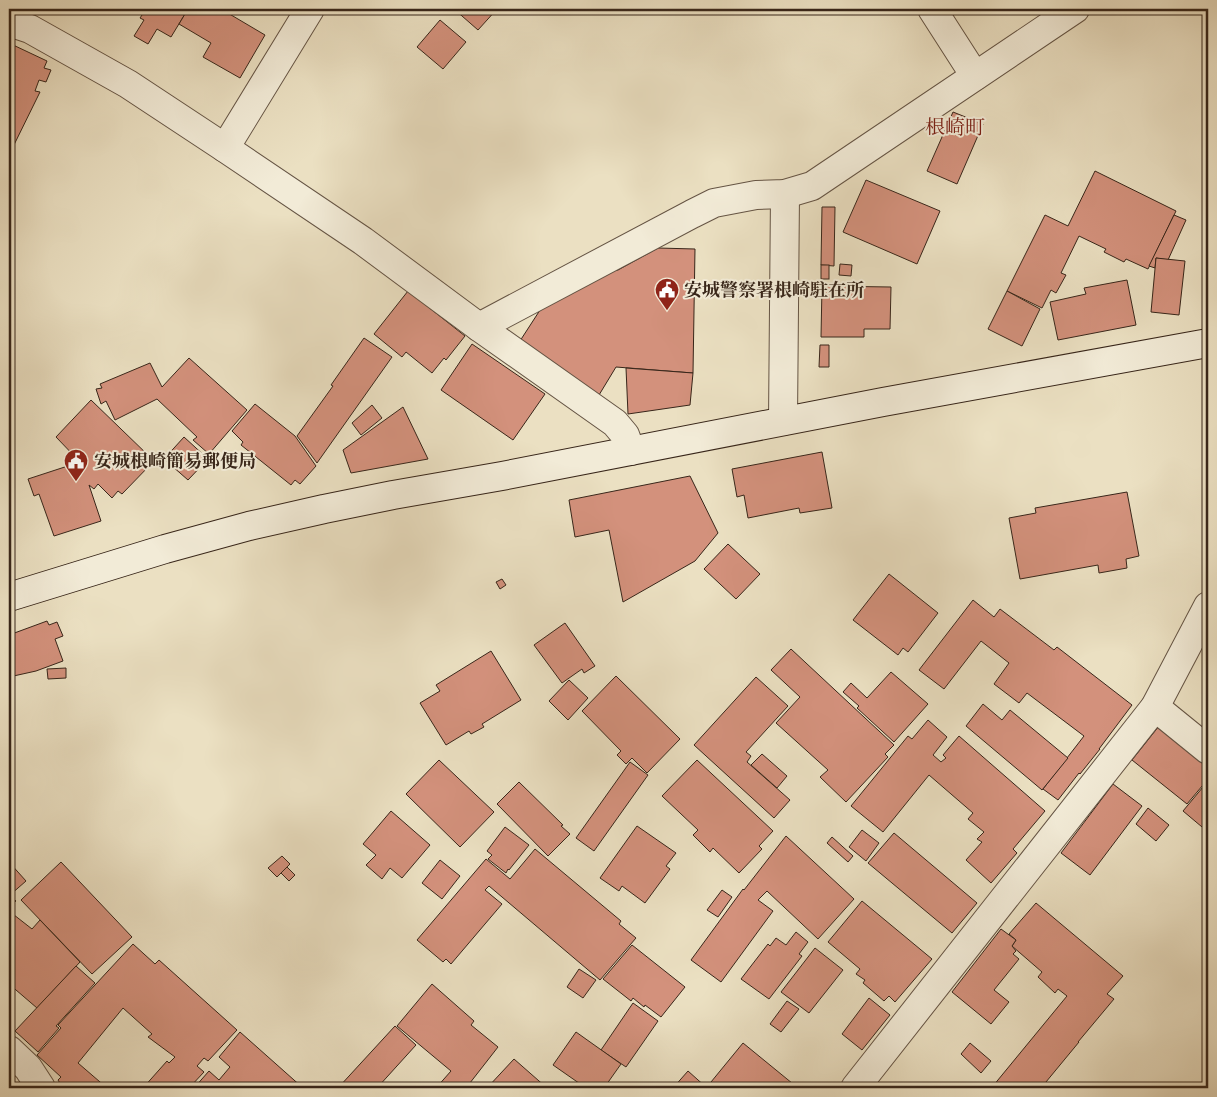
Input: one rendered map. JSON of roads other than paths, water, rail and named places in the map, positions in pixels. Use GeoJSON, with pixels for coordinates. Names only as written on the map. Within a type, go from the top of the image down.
{"type":"FeatureCollection","features":[{"type":"Feature","properties":{"kind":"street"},"geometry":{"type":"LineString","coordinates":[[225,148],[310,9]]}},
{"type":"Feature","properties":{"kind":"street"},"geometry":{"type":"LineString","coordinates":[[932,9],[975,76]]}},
{"type":"Feature","properties":{"kind":"street"},"geometry":{"type":"LineString","coordinates":[[479,327],[714,203],[756,195],[785,194],[812,186],[1075,9]]}},
{"type":"Feature","properties":{"kind":"street"},"geometry":{"type":"LineString","coordinates":[[9,22],[30,29],[128,84],[362,240],[479,327],[615,423],[625,434],[631,451]]}},
{"type":"Feature","properties":{"kind":"street"},"geometry":{"type":"LineString","coordinates":[[784,421],[785,194]]}},
{"type":"Feature","properties":{"kind":"street"},"geometry":{"type":"LineString","coordinates":[[9,597],[165,549],[249,526],[324,509],[883,402],[1208,343]]}},
{"type":"Feature","properties":{"kind":"street"},"geometry":{"type":"LineString","coordinates":[[864,1085],[1155,707],[1208,606]]}},
{"type":"Feature","properties":{"kind":"street"},"geometry":{"type":"LineString","coordinates":[[1155,707],[1208,750]]}},
{"type":"Feature","properties":{"kind":"street"},"geometry":{"type":"LineString","coordinates":[[9,1050],[28,1068],[41,1088]]}},
{"type":"Feature","properties":{"kind":"place","name":"安城警察署根崎駐在所"},"geometry":{"type":"Point","coordinates":[667,311]}},
{"type":"Feature","properties":{"kind":"place","name":"安城根崎簡易郵便局"},"geometry":{"type":"Point","coordinates":[76,482]}},
{"type":"Feature","properties":{"kind":"district","name":"根崎町"},"geometry":{"type":"Point","coordinates":[955,127]}}]}
